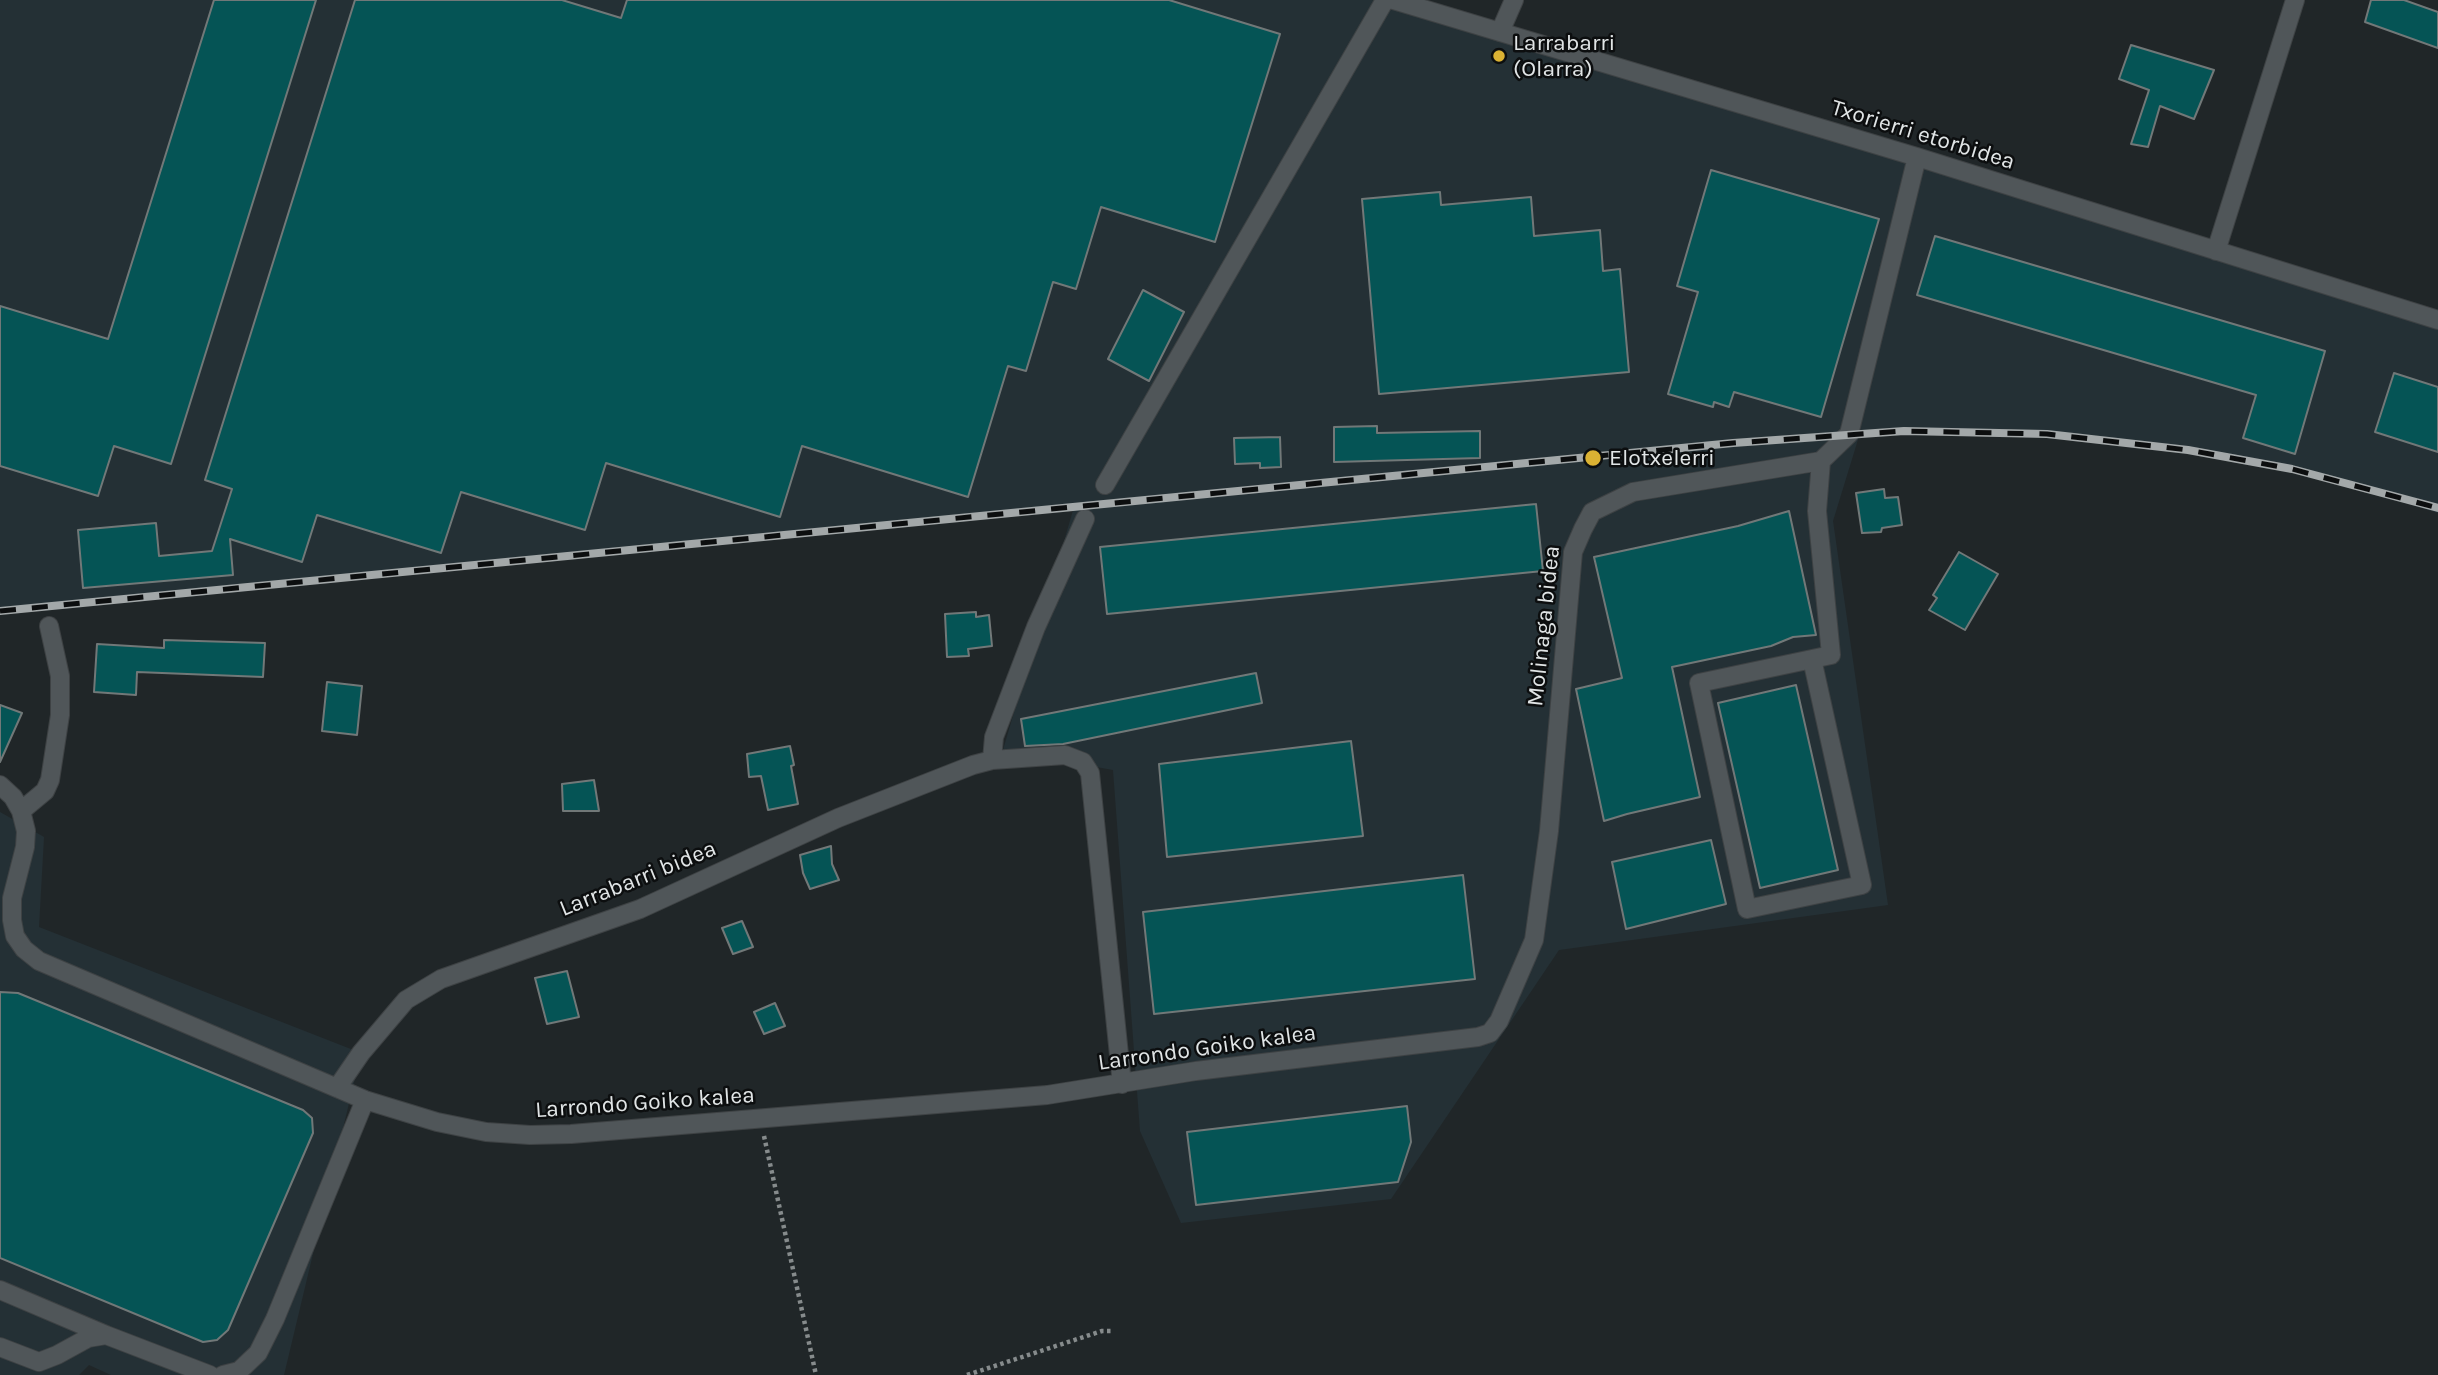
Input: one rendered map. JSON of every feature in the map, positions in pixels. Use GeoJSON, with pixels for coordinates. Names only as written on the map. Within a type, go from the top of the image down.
{"type":"FeatureCollection","features":[{"type":"Feature","properties":{"kind":"street"},"geometry":{"type":"LineString","coordinates":[[1105,485],[1385,0]]}},
{"type":"Feature","properties":{"kind":"street","name":"Txorierri etorbidea"},"geometry":{"type":"LineString","coordinates":[[1393,0],[1917,158],[2438,320]]}},
{"type":"Feature","properties":{"kind":"street"},"geometry":{"type":"LineString","coordinates":[[1500,32],[1514,0]]}},
{"type":"Feature","properties":{"kind":"street"},"geometry":{"type":"LineString","coordinates":[[2217,251],[2295,0]]}},
{"type":"Feature","properties":{"kind":"street"},"geometry":{"type":"LineString","coordinates":[[1812,659],[1862,885],[1746,909],[1699,683],[1812,659],[1831,655],[1818,511],[1821,461],[1849,434],[1917,158]]}},
{"type":"Feature","properties":{"kind":"street","name":"Molinaga bidea"},"geometry":{"type":"LineString","coordinates":[[1478,1037],[1490,1033],[1499,1021],[1534,940],[1549,831],[1573,552],[1592,512],[1633,492],[1821,461]]}},
{"type":"Feature","properties":{"kind":"street"},"geometry":{"type":"LineString","coordinates":[[992,760],[993,737],[1035,627],[1085,519]]}},
{"type":"Feature","properties":{"kind":"street"},"geometry":{"type":"LineString","coordinates":[[21,811],[45,790],[50,780],[60,715],[60,676],[49,626]]}},
{"type":"Feature","properties":{"kind":"street","name":"Larrabarri bidea"},"geometry":{"type":"LineString","coordinates":[[337,1088],[361,1053],[406,1000],[441,978],[640,909],[838,818],[973,765],[992,760],[1066,755],[1083,762],[1090,773],[1122,1084]]}},
{"type":"Feature","properties":{"kind":"street"},"geometry":{"type":"LineString","coordinates":[[0,785],[13,797],[21,811],[26,831],[25,847],[12,898],[15,936],[0,947]]}},
{"type":"Feature","properties":{"kind":"street","name":"Larrondo Goiko kalea"},"geometry":{"type":"LineString","coordinates":[[15,936],[24,949],[52,968],[365,1100],[437,1122],[486,1132],[530,1135],[761,1120],[1047,1095],[1196,1071],[1478,1037]]}},
{"type":"Feature","properties":{"kind":"street"},"geometry":{"type":"LineString","coordinates":[[223,1375],[239,1371],[258,1353],[275,1319],[365,1100]]}},
{"type":"Feature","properties":{"kind":"street"},"geometry":{"type":"LineString","coordinates":[[0,1290],[106,1335],[211,1375]]}},
{"type":"Feature","properties":{"kind":"street"},"geometry":{"type":"LineString","coordinates":[[0,1347],[36,1368],[88,1338],[106,1335]]}},
{"type":"Feature","properties":{"kind":"path"},"geometry":{"type":"LineString","coordinates":[[761,1120],[816,1375]]}},
{"type":"Feature","properties":{"kind":"path"},"geometry":{"type":"LineString","coordinates":[[967,1375],[1102,1331],[1111,1331]]}},
{"type":"Feature","properties":{"kind":"shaded area"},"geometry":{"type":"Polygon","coordinates":[[[0,0],[1393,0],[2438,327],[2438,513],[2279,464],[2000,429],[1860,433],[1833,521],[1888,905],[1559,950],[1391,1199],[1181,1223],[1140,1131],[1113,770],[1003,750],[1074,507],[0,611],[0,0]]]}},
{"type":"Feature","properties":{"kind":"shaded area"},"geometry":{"type":"Polygon","coordinates":[[[0,812],[44,837],[39,927],[361,1053],[284,1375],[111,1375],[89,1365],[79,1375],[0,1375],[0,812]]]}},
{"type":"Feature","properties":{"kind":"building"},"geometry":{"type":"Polygon","coordinates":[[[214,0],[316,0],[171,464],[114,446],[98,496],[0,466],[0,306],[108,339],[214,0]]]}},
{"type":"Feature","properties":{"kind":"building"},"geometry":{"type":"Polygon","coordinates":[[[355,0],[562,0],[621,18],[627,0],[1169,0],[1280,34],[1215,242],[1101,207],[1076,289],[1053,282],[1026,371],[1008,366],[968,497],[802,446],[780,517],[606,463],[585,530],[461,492],[441,553],[317,515],[302,562],[230,539],[233,575],[83,588],[78,530],[156,523],[159,556],[212,551],[232,489],[205,480],[355,0]]]}},
{"type":"Feature","properties":{"kind":"building"},"geometry":{"type":"Polygon","coordinates":[[[2371,0],[2404,0],[2438,12],[2438,48],[2365,22],[2371,0]]]}},
{"type":"Feature","properties":{"kind":"building"},"geometry":{"type":"Polygon","coordinates":[[[2131,45],[2214,70],[2194,119],[2160,106],[2148,147],[2131,144],[2149,90],[2119,79],[2131,45]]]}},
{"type":"Feature","properties":{"kind":"building"},"geometry":{"type":"Polygon","coordinates":[[[1711,170],[1879,219],[1821,417],[1734,392],[1729,407],[1714,402],[1713,407],[1668,394],[1698,292],[1677,286],[1711,170]]]}},
{"type":"Feature","properties":{"kind":"building"},"geometry":{"type":"Polygon","coordinates":[[[1440,192],[1441,205],[1531,197],[1534,236],[1600,230],[1603,271],[1620,269],[1629,372],[1379,394],[1362,199],[1440,192]]]}},
{"type":"Feature","properties":{"kind":"building"},"geometry":{"type":"Polygon","coordinates":[[[1935,236],[2325,351],[2295,454],[2243,438],[2256,395],[1917,295],[1935,236]]]}},
{"type":"Feature","properties":{"kind":"building"},"geometry":{"type":"Polygon","coordinates":[[[1143,290],[1184,312],[1149,381],[1108,359],[1143,290]]]}},
{"type":"Feature","properties":{"kind":"building"},"geometry":{"type":"Polygon","coordinates":[[[2394,373],[2438,387],[2438,452],[2375,432],[2394,373]]]}},
{"type":"Feature","properties":{"kind":"building"},"geometry":{"type":"Polygon","coordinates":[[[1377,426],[1377,433],[1480,431],[1480,458],[1334,462],[1334,427],[1377,426]]]}},
{"type":"Feature","properties":{"kind":"building"},"geometry":{"type":"Polygon","coordinates":[[[1280,437],[1281,467],[1260,468],[1260,463],[1235,464],[1234,438],[1280,437]]]}},
{"type":"Feature","properties":{"kind":"building"},"geometry":{"type":"Polygon","coordinates":[[[1884,489],[1885,498],[1898,497],[1902,525],[1882,528],[1881,532],[1862,533],[1856,493],[1884,489]]]}},
{"type":"Feature","properties":{"kind":"building"},"geometry":{"type":"Polygon","coordinates":[[[1536,504],[1543,571],[1107,614],[1100,547],[1536,504]]]}},
{"type":"Feature","properties":{"kind":"building"},"geometry":{"type":"Polygon","coordinates":[[[1789,511],[1816,635],[1793,637],[1771,646],[1672,667],[1700,797],[1604,821],[1576,689],[1622,678],[1594,557],[1738,526],[1789,511]]]}},
{"type":"Feature","properties":{"kind":"building"},"geometry":{"type":"Polygon","coordinates":[[[1959,552],[1998,574],[1965,630],[1929,610],[1937,598],[1933,595],[1959,552]]]}},
{"type":"Feature","properties":{"kind":"building"},"geometry":{"type":"Polygon","coordinates":[[[976,612],[976,617],[989,615],[992,646],[968,649],[969,656],[947,657],[945,614],[976,612]]]}},
{"type":"Feature","properties":{"kind":"building"},"geometry":{"type":"Polygon","coordinates":[[[164,640],[265,643],[263,677],[137,672],[136,695],[94,692],[97,644],[164,648],[164,640]]]}},
{"type":"Feature","properties":{"kind":"building"},"geometry":{"type":"Polygon","coordinates":[[[1256,673],[1262,703],[1063,744],[1025,746],[1021,719],[1256,673]]]}},
{"type":"Feature","properties":{"kind":"building"},"geometry":{"type":"Polygon","coordinates":[[[327,682],[362,686],[357,735],[322,731],[327,682]]]}},
{"type":"Feature","properties":{"kind":"building"},"geometry":{"type":"Polygon","coordinates":[[[1796,685],[1838,870],[1760,888],[1718,703],[1796,685]]]}},
{"type":"Feature","properties":{"kind":"building"},"geometry":{"type":"Polygon","coordinates":[[[0,705],[22,713],[0,762],[0,705]]]}},
{"type":"Feature","properties":{"kind":"building"},"geometry":{"type":"Polygon","coordinates":[[[1351,741],[1363,836],[1167,857],[1159,764],[1351,741]]]}},
{"type":"Feature","properties":{"kind":"building"},"geometry":{"type":"Polygon","coordinates":[[[790,746],[798,804],[768,810],[761,776],[749,777],[747,754],[790,746]]]}},
{"type":"Feature","properties":{"kind":"building"},"geometry":{"type":"Polygon","coordinates":[[[594,780],[599,811],[563,811],[562,784],[594,780]]]}},
{"type":"Feature","properties":{"kind":"building"},"geometry":{"type":"Polygon","coordinates":[[[1711,840],[1726,904],[1626,929],[1612,862],[1711,840]]]}},
{"type":"Feature","properties":{"kind":"building"},"geometry":{"type":"Polygon","coordinates":[[[831,846],[832,864],[839,880],[810,889],[803,873],[800,855],[831,846]]]}},
{"type":"Feature","properties":{"kind":"building"},"geometry":{"type":"Polygon","coordinates":[[[1463,875],[1475,979],[1154,1014],[1143,912],[1463,875]]]}},
{"type":"Feature","properties":{"kind":"building"},"geometry":{"type":"Polygon","coordinates":[[[742,921],[753,947],[733,954],[722,928],[742,921]]]}},
{"type":"Feature","properties":{"kind":"building"},"geometry":{"type":"Polygon","coordinates":[[[567,971],[579,1017],[547,1024],[535,978],[567,971]]]}},
{"type":"Feature","properties":{"kind":"building"},"geometry":{"type":"Polygon","coordinates":[[[0,992],[18,993],[303,1110],[312,1118],[313,1133],[228,1330],[217,1340],[203,1342],[0,1258],[0,992]]]}},
{"type":"Feature","properties":{"kind":"building"},"geometry":{"type":"Polygon","coordinates":[[[775,1003],[785,1026],[764,1034],[754,1012],[775,1003]]]}},
{"type":"Feature","properties":{"kind":"building"},"geometry":{"type":"Polygon","coordinates":[[[1407,1106],[1411,1142],[1398,1182],[1196,1205],[1187,1132],[1407,1106]]]}},
{"type":"Feature","properties":{"kind":"railway"},"geometry":{"type":"LineString","coordinates":[[0,611],[1733,443],[1904,431],[2047,434],[2188,450],[2292,469],[2438,508]]}},
{"type":"Feature","properties":{"kind":"place","name":"Larrabarri (Olarra)"},"geometry":{"type":"Point","coordinates":[1499,56]}},
{"type":"Feature","properties":{"kind":"place","name":"Elotxelerri"},"geometry":{"type":"Point","coordinates":[1593,458]}}]}
